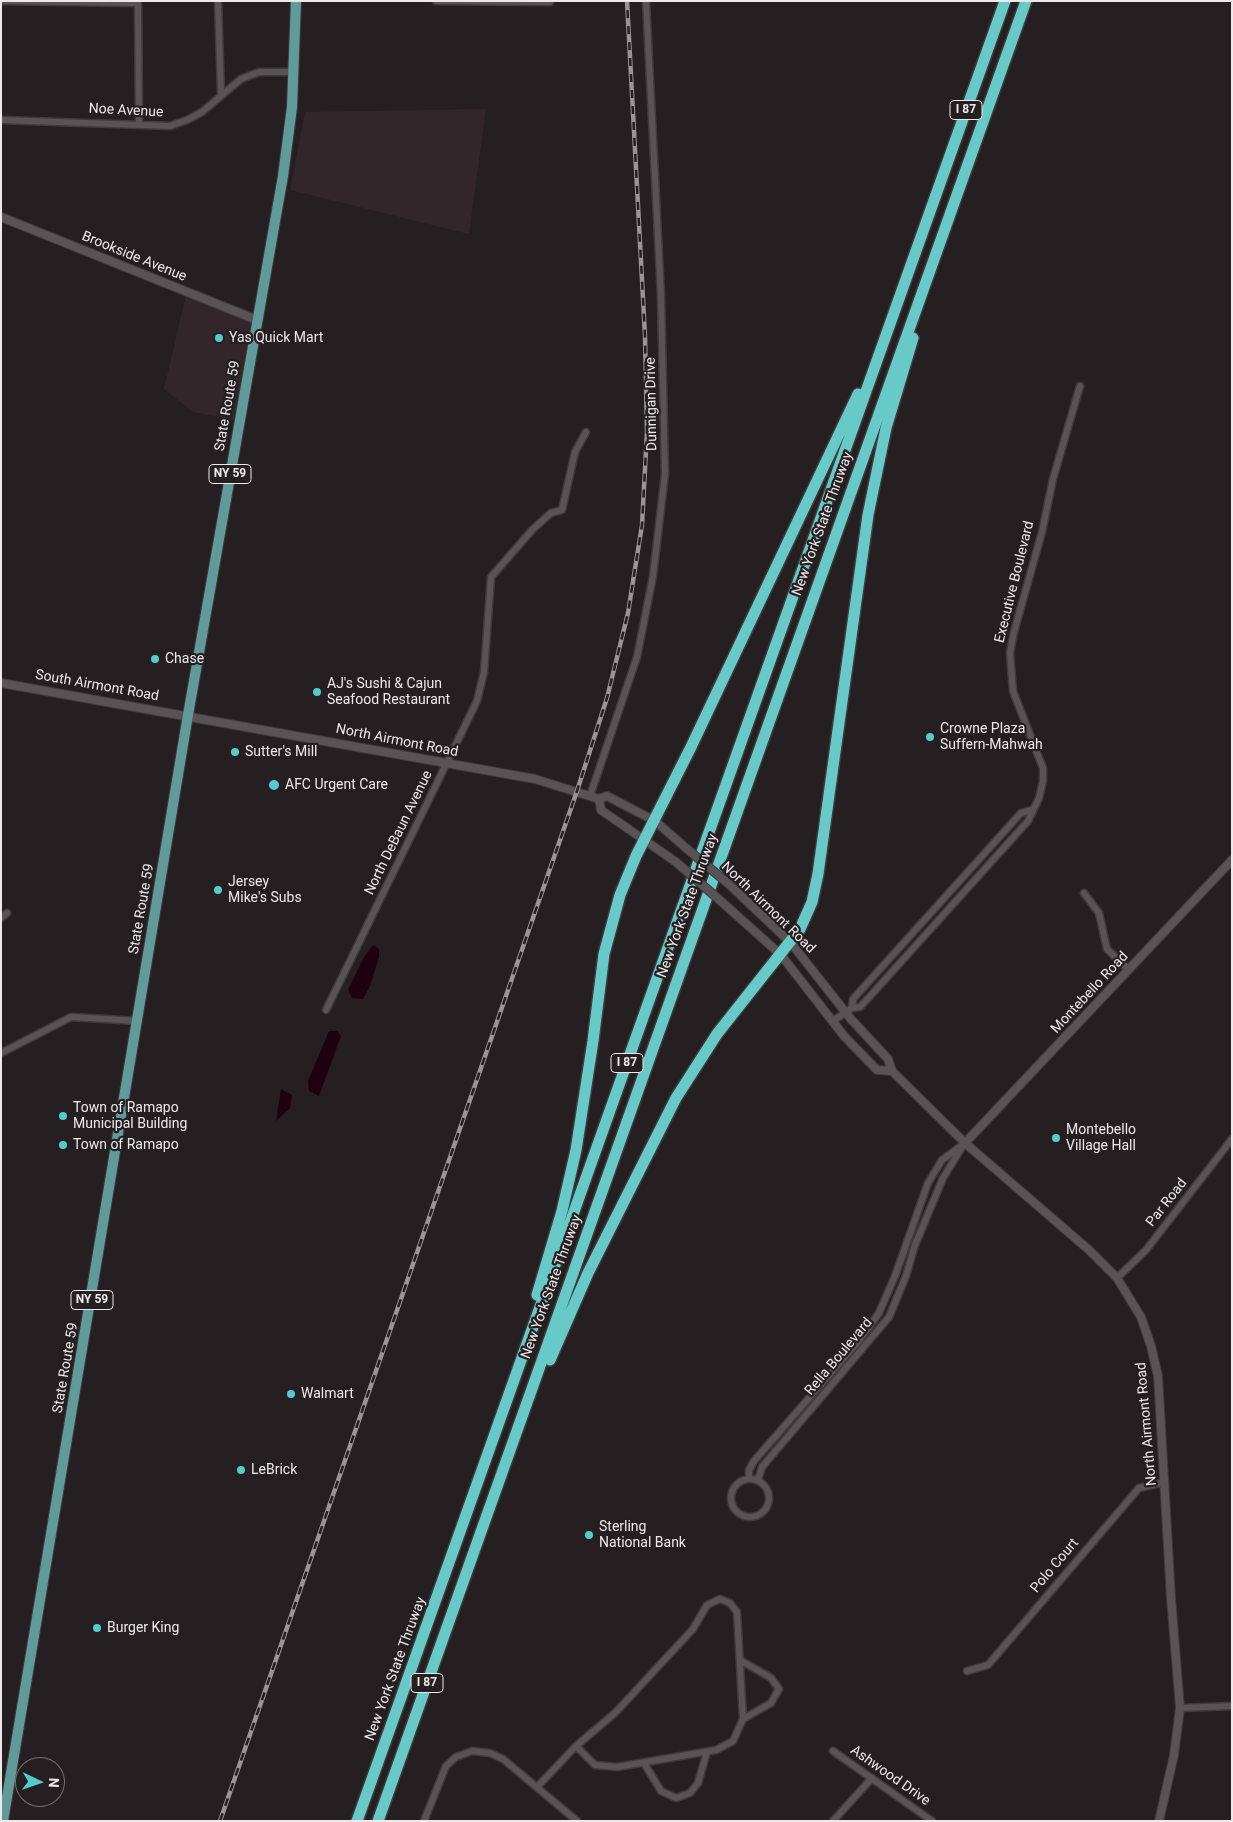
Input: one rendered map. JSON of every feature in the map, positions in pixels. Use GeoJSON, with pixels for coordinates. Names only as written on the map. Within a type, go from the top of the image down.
{"type":"FeatureCollection","features":[{"type":"Feature","properties":{"kind":"highway","name":"New York State Thruway"},"geometry":{"type":"LineString","coordinates":[[358,1821],[1004,1]]}},
{"type":"Feature","properties":{"kind":"highway","name":"New York State Thruway"},"geometry":{"type":"LineString","coordinates":[[378,1821],[1026,1]]}},
{"type":"Feature","properties":{"kind":"highway"},"geometry":{"type":"LineString","coordinates":[[507,1458],[588,1273],[673,1105],[717,1034],[791,943],[807,916],[816,889],[865,534],[879,458],[953,205]]}},
{"type":"Feature","properties":{"kind":"highway"},"geometry":{"type":"LineString","coordinates":[[489,1452],[554,1238],[569,1182],[581,1118],[608,936],[627,876],[655,822],[826,464],[897,305]]}},
{"type":"Feature","properties":{"kind":"main road","name":"State Route 59"},"geometry":{"type":"LineString","coordinates":[[3,1814],[188,715],[283,176],[294,72],[296,1]]}},
{"type":"Feature","properties":{"kind":"street"},"geometry":{"type":"LineString","coordinates":[[1,1],[138,2],[138,123]]}},
{"type":"Feature","properties":{"kind":"street"},"geometry":{"type":"LineString","coordinates":[[218,1],[221,94]]}},
{"type":"Feature","properties":{"kind":"street"},"geometry":{"type":"LineString","coordinates":[[436,1],[550,2]]}},
{"type":"Feature","properties":{"kind":"street","name":"Dunnigan Drive"},"geometry":{"type":"LineString","coordinates":[[590,796],[637,657],[653,576],[665,474],[661,296],[646,1]]}},
{"type":"Feature","properties":{"kind":"street","name":"Noe Avenue"},"geometry":{"type":"LineString","coordinates":[[1,120],[138,123],[170,126],[202,112],[241,79],[259,72],[294,72]]}},
{"type":"Feature","properties":{"kind":"street","name":"Brookside Avenue"},"geometry":{"type":"LineString","coordinates":[[1,217],[257,320]]}},
{"type":"Feature","properties":{"kind":"street","name":"Executive Boulevard"},"geometry":{"type":"LineString","coordinates":[[833,1021],[849,1010],[860,1007],[1028,821],[1039,798],[1043,781],[1043,768],[1013,691],[1010,653],[1014,632],[1042,532],[1053,479],[1080,386]]}},
{"type":"Feature","properties":{"kind":"street","name":"North DeBaun Avenue"},"geometry":{"type":"LineString","coordinates":[[326,1010],[477,701],[484,672],[491,577],[533,528],[551,513],[562,510],[575,452],[586,432]]}},
{"type":"Feature","properties":{"kind":"street","name":"South Airmont Road"},"geometry":{"type":"LineString","coordinates":[[1,683],[188,715]]}},
{"type":"Feature","properties":{"kind":"street","name":"North Airmont Road"},"geometry":{"type":"LineString","coordinates":[[188,715],[535,779],[599,799],[607,796],[655,822],[731,886],[791,943],[849,1010],[888,1059],[892,1071],[965,1143],[1089,1250],[1116,1278],[1141,1317],[1154,1355],[1158,1376],[1171,1598],[1180,1708],[1174,1755],[1159,1821]]}},
{"type":"Feature","properties":{"kind":"street","name":"North Airmont Road"},"geometry":{"type":"LineString","coordinates":[[599,799],[601,810],[676,862],[781,955],[844,1036],[877,1070],[892,1071]]}},
{"type":"Feature","properties":{"kind":"street"},"geometry":{"type":"LineString","coordinates":[[849,1010],[853,999],[1021,813],[1032,810]]}},
{"type":"Feature","properties":{"kind":"street","name":"Montebello Road"},"geometry":{"type":"LineString","coordinates":[[965,1143],[1232,860]]}},
{"type":"Feature","properties":{"kind":"street"},"geometry":{"type":"LineString","coordinates":[[1084,892],[1099,913],[1107,948],[1129,970]]}},
{"type":"Feature","properties":{"kind":"street"},"geometry":{"type":"LineString","coordinates":[[1,918],[7,913]]}},
{"type":"Feature","properties":{"kind":"street"},"geometry":{"type":"LineString","coordinates":[[1,1052],[71,1017],[138,1021]]}},
{"type":"Feature","properties":{"kind":"street","name":"Par Road"},"geometry":{"type":"LineString","coordinates":[[1116,1278],[1146,1250],[1232,1140]]}},
{"type":"Feature","properties":{"kind":"street","name":"Rella Boulevard"},"geometry":{"type":"LineString","coordinates":[[965,1143],[943,1178],[915,1245],[906,1276],[888,1317],[762,1467],[758,1480],[767,1488],[769,1501],[765,1510],[758,1516],[746,1517],[734,1509],[731,1495],[737,1484],[749,1479],[749,1470],[754,1461],[858,1342],[880,1311],[928,1183],[942,1160],[965,1143]]}},
{"type":"Feature","properties":{"kind":"street"},"geometry":{"type":"LineString","coordinates":[[906,1243],[915,1245]]}},
{"type":"Feature","properties":{"kind":"street","name":"Rella Boulevard"},"geometry":{"type":"LineString","coordinates":[[880,1311],[888,1317]]}},
{"type":"Feature","properties":{"kind":"street","name":"Rella Boulevard"},"geometry":{"type":"LineString","coordinates":[[801,1407],[808,1413]]}},
{"type":"Feature","properties":{"kind":"street"},"geometry":{"type":"LineString","coordinates":[[749,1479],[758,1480]]}},
{"type":"Feature","properties":{"kind":"street","name":"Polo Court"},"geometry":{"type":"LineString","coordinates":[[966,1671],[988,1665],[1138,1488],[1150,1483],[1165,1482]]}},
{"type":"Feature","properties":{"kind":"street"},"geometry":{"type":"LineString","coordinates":[[537,1787],[576,1746],[615,1713],[693,1629],[707,1604],[720,1599],[730,1603],[737,1612],[743,1719],[733,1741],[716,1750],[617,1767],[596,1765],[576,1746]]}},
{"type":"Feature","properties":{"kind":"street"},"geometry":{"type":"LineString","coordinates":[[740,1660],[771,1678],[779,1689],[771,1703],[743,1719]]}},
{"type":"Feature","properties":{"kind":"street"},"geometry":{"type":"LineString","coordinates":[[1180,1708],[1232,1706]]}},
{"type":"Feature","properties":{"kind":"street"},"geometry":{"type":"LineString","coordinates":[[424,1821],[446,1766],[456,1757],[472,1751],[490,1753],[503,1759],[577,1821]]}},
{"type":"Feature","properties":{"kind":"street","name":"Ashwood Drive"},"geometry":{"type":"LineString","coordinates":[[833,1751],[932,1821]]}},
{"type":"Feature","properties":{"kind":"street"},"geometry":{"type":"LineString","coordinates":[[644,1763],[661,1791],[676,1798],[690,1793],[698,1783],[707,1752]]}},
{"type":"Feature","properties":{"kind":"street"},"geometry":{"type":"LineString","coordinates":[[833,1821],[872,1778]]}},
{"type":"Feature","properties":{"kind":"shaded area"},"geometry":{"type":"Polygon","coordinates":[[[486,109],[469,234],[290,190],[305,112],[486,109]]]}},
{"type":"Feature","properties":{"kind":"shaded area"},"geometry":{"type":"Polygon","coordinates":[[[186,295],[252,322],[234,420],[193,412],[164,389],[186,295]]]}},
{"type":"Feature","properties":{"kind":"shaded area"},"geometry":{"type":"Polygon","coordinates":[[[373,945],[379,949],[379,957],[370,986],[363,999],[352,998],[348,990],[364,957],[373,945]]]}},
{"type":"Feature","properties":{"kind":"shaded area"},"geometry":{"type":"Polygon","coordinates":[[[329,1031],[337,1031],[341,1036],[319,1096],[309,1091],[308,1081],[329,1031]]]}},
{"type":"Feature","properties":{"kind":"shaded area"},"geometry":{"type":"Polygon","coordinates":[[[281,1089],[292,1095],[290,1108],[276,1121],[281,1089]]]}},
{"type":"Feature","properties":{"kind":"railway"},"geometry":{"type":"LineString","coordinates":[[220,1821],[577,791],[607,698],[628,613],[642,525],[647,432],[645,336],[627,1]]}},
{"type":"Feature","properties":{"kind":"place","name":"Yas Quick Mart"},"geometry":{"type":"Point","coordinates":[219,338]}},
{"type":"Feature","properties":{"kind":"place","name":"Chase"},"geometry":{"type":"Point","coordinates":[155,659]}},
{"type":"Feature","properties":{"kind":"place","name":"AJ's Sushi & Cajun Seafood Restaurant"},"geometry":{"type":"Point","coordinates":[317,692]}},
{"type":"Feature","properties":{"kind":"place","name":"Crowne Plaza Suffern-Mahwah"},"geometry":{"type":"Point","coordinates":[930,737]}},
{"type":"Feature","properties":{"kind":"place","name":"Sutter's Mill"},"geometry":{"type":"Point","coordinates":[235,752]}},
{"type":"Feature","properties":{"kind":"place","name":"AFC Urgent Care"},"geometry":{"type":"Point","coordinates":[274,785]}},
{"type":"Feature","properties":{"kind":"place","name":"Jersey Mike's Subs"},"geometry":{"type":"Point","coordinates":[218,890]}},
{"type":"Feature","properties":{"kind":"place","name":"Town of Ramapo Municipal Building"},"geometry":{"type":"Point","coordinates":[63,1116]}},
{"type":"Feature","properties":{"kind":"place","name":"Montebello Village Hall"},"geometry":{"type":"Point","coordinates":[1056,1138]}},
{"type":"Feature","properties":{"kind":"place","name":"Town of Ramapo"},"geometry":{"type":"Point","coordinates":[63,1145]}},
{"type":"Feature","properties":{"kind":"place","name":"Walmart"},"geometry":{"type":"Point","coordinates":[291,1394]}},
{"type":"Feature","properties":{"kind":"place","name":"LeBrick"},"geometry":{"type":"Point","coordinates":[241,1470]}},
{"type":"Feature","properties":{"kind":"place","name":"Sterling National Bank"},"geometry":{"type":"Point","coordinates":[589,1535]}},
{"type":"Feature","properties":{"kind":"place","name":"Burger King"},"geometry":{"type":"Point","coordinates":[97,1628]}}]}
